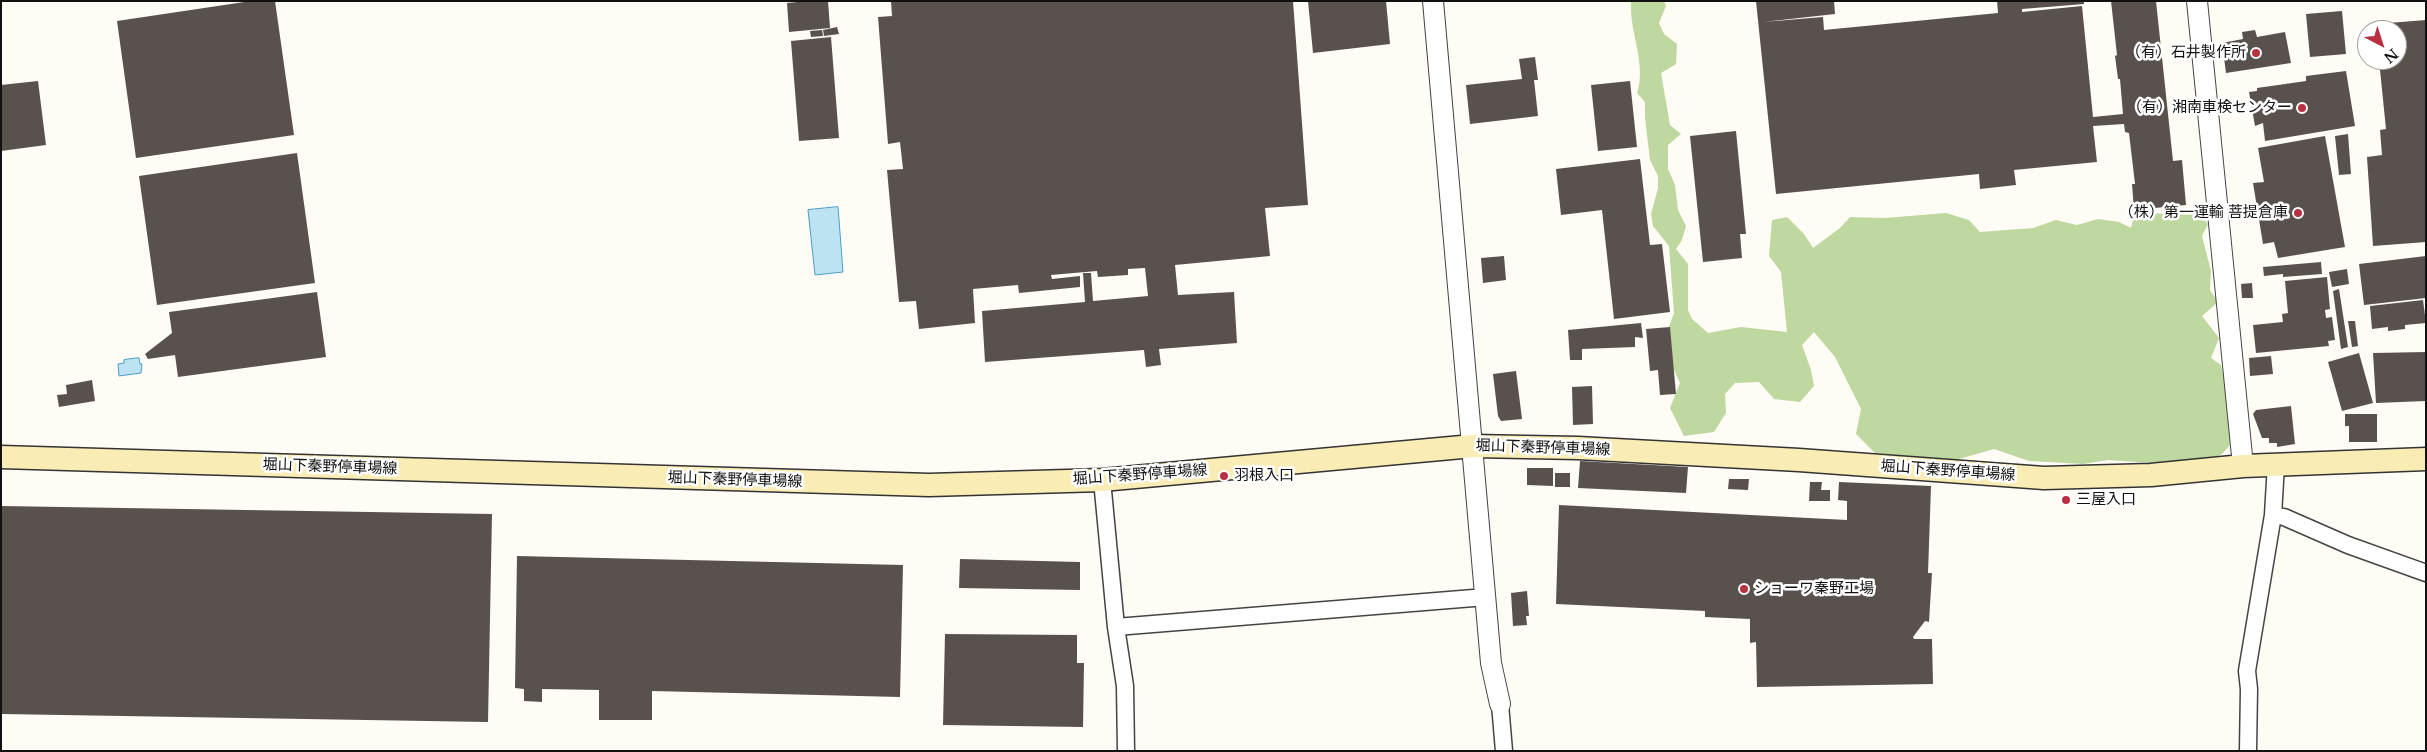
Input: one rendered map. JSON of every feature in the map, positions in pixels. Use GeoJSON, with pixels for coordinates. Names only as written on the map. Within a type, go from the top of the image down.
{"type":"FeatureCollection","features":[{"type":"Feature","properties":{"kind":"main road","name":"堀山下秦野停車場線"},"geometry":{"type":"LineString","coordinates":[[1,458],[929,485],[1102,480],[1473,446],[1578,448],[1790,460],[2044,478],[2151,475],[2276,464],[2426,459]]}},
{"type":"Feature","properties":{"kind":"street"},"geometry":{"type":"LineString","coordinates":[[1433,1],[1491,663],[1500,704],[1504,751]]}},
{"type":"Feature","properties":{"kind":"street"},"geometry":{"type":"LineString","coordinates":[[2197,1],[2243,466]]}},
{"type":"Feature","properties":{"kind":"street"},"geometry":{"type":"LineString","coordinates":[[2248,751],[2250,689],[2247,671],[2273,515],[2276,464]]}},
{"type":"Feature","properties":{"kind":"street"},"geometry":{"type":"LineString","coordinates":[[1102,480],[1116,627],[1125,686],[1126,751]]}},
{"type":"Feature","properties":{"kind":"street"},"geometry":{"type":"LineString","coordinates":[[2273,515],[2284,517],[2348,545],[2426,573]]}},
{"type":"Feature","properties":{"kind":"street"},"geometry":{"type":"LineString","coordinates":[[1116,627],[1486,597]]}},
{"type":"Feature","properties":{"kind":"green space"},"geometry":{"type":"Polygon","coordinates":[[[1631,1],[1664,1],[1666,6],[1659,23],[1664,34],[1677,44],[1676,64],[1661,73],[1670,125],[1681,134],[1668,145],[1668,169],[1675,185],[1678,210],[1686,226],[1682,240],[1676,249],[1688,264],[1688,310],[1692,319],[1708,333],[1741,327],[1787,332],[1781,272],[1769,256],[1772,220],[1787,217],[1804,234],[1813,248],[1840,228],[1850,217],[1885,218],[1946,213],[1969,220],[1980,232],[2033,228],[2056,220],[2077,225],[2098,219],[2119,222],[2131,228],[2133,220],[2149,213],[2168,214],[2178,211],[2197,211],[2208,224],[2202,236],[2211,271],[2210,290],[2218,302],[2202,316],[2219,338],[2211,358],[2221,365],[2225,383],[2231,444],[2222,454],[2206,462],[2152,463],[2108,460],[2083,464],[2029,461],[1994,449],[1952,461],[1875,453],[1856,434],[1861,409],[1835,357],[1814,332],[1802,345],[1811,370],[1814,386],[1800,402],[1774,399],[1759,382],[1735,383],[1725,394],[1726,413],[1714,432],[1684,436],[1670,408],[1680,383],[1671,363],[1667,332],[1674,313],[1669,246],[1653,226],[1651,214],[1658,188],[1658,176],[1650,160],[1645,102],[1637,93],[1640,71],[1632,24],[1631,1]]]}},
{"type":"Feature","properties":{"kind":"water"},"geometry":{"type":"Polygon","coordinates":[[[838,207],[843,272],[815,275],[808,210],[838,207]]]}},
{"type":"Feature","properties":{"kind":"water"},"geometry":{"type":"Polygon","coordinates":[[[139,358],[140,364],[142,364],[141,373],[119,376],[118,364],[124,363],[124,360],[139,358]]]}},
{"type":"Feature","properties":{"kind":"building"},"geometry":{"type":"Polygon","coordinates":[[[251,1],[275,1],[294,135],[136,158],[117,21],[251,1]]]}},
{"type":"Feature","properties":{"kind":"building"},"geometry":{"type":"Polygon","coordinates":[[[828,1],[830,28],[789,32],[787,3],[828,1]]]}},
{"type":"Feature","properties":{"kind":"building"},"geometry":{"type":"Polygon","coordinates":[[[891,1],[1293,1],[1308,205],[1265,208],[1270,256],[1175,265],[1178,295],[1234,292],[1237,343],[1159,349],[1161,365],[1146,367],[1144,350],[985,362],[982,311],[1085,302],[1083,273],[1091,273],[1093,301],[1148,296],[1145,268],[1128,269],[1128,275],[1098,277],[1097,271],[1051,275],[1052,279],[1080,276],[1080,287],[1019,293],[1018,285],[973,289],[975,323],[919,329],[916,301],[899,302],[887,170],[903,169],[900,142],[888,144],[878,17],[892,16],[891,1]]]}},
{"type":"Feature","properties":{"kind":"building"},"geometry":{"type":"Polygon","coordinates":[[[1308,1],[1386,1],[1390,44],[1313,53],[1308,1]]]}},
{"type":"Feature","properties":{"kind":"building"},"geometry":{"type":"Polygon","coordinates":[[[1756,1],[1834,1],[1835,14],[1763,22],[1823,17],[1824,30],[1998,13],[1997,1],[2084,1],[2084,4],[2022,9],[2022,12],[2082,6],[2093,117],[2123,114],[2120,79],[2118,79],[2115,56],[2117,55],[2111,1],[2156,1],[2173,161],[2182,160],[2186,205],[2134,210],[2132,184],[2135,184],[2129,133],[2125,132],[2124,124],[2093,126],[2097,162],[2014,170],[2016,185],[1980,189],[1979,174],[1776,194],[1756,1]]]}},
{"type":"Feature","properties":{"kind":"building"},"geometry":{"type":"Polygon","coordinates":[[[2342,11],[2346,54],[2310,57],[2306,14],[2342,11]]]}},
{"type":"Feature","properties":{"kind":"building"},"geometry":{"type":"Polygon","coordinates":[[[2426,20],[2426,242],[2373,246],[2367,157],[2382,155],[2380,130],[2386,129],[2380,70],[2407,70],[2407,22],[2426,20]]]}},
{"type":"Feature","properties":{"kind":"building"},"geometry":{"type":"Polygon","coordinates":[[[837,27],[839,34],[824,36],[823,30],[837,27]]]}},
{"type":"Feature","properties":{"kind":"building"},"geometry":{"type":"Polygon","coordinates":[[[822,30],[823,36],[811,37],[810,31],[822,30]]]}},
{"type":"Feature","properties":{"kind":"building","name":"（有）石井製作所"},"geometry":{"type":"Polygon","coordinates":[[[2255,30],[2257,37],[2285,32],[2291,63],[2226,73],[2222,43],[2243,39],[2242,32],[2255,30]]]}},
{"type":"Feature","properties":{"kind":"building"},"geometry":{"type":"Polygon","coordinates":[[[831,37],[839,138],[799,141],[791,41],[831,37]]]}},
{"type":"Feature","properties":{"kind":"building"},"geometry":{"type":"Polygon","coordinates":[[[1535,57],[1538,80],[1534,80],[1538,116],[1470,124],[1466,85],[1522,79],[1519,59],[1535,57]]]}},
{"type":"Feature","properties":{"kind":"building","name":"（有）湘南車検センター"},"geometry":{"type":"Polygon","coordinates":[[[2346,71],[2355,126],[2265,141],[2263,123],[2255,126],[2249,92],[2257,91],[2257,88],[2306,81],[2306,76],[2346,71]]]}},
{"type":"Feature","properties":{"kind":"building"},"geometry":{"type":"Polygon","coordinates":[[[38,81],[46,145],[1,151],[1,85],[38,81]]]}},
{"type":"Feature","properties":{"kind":"building"},"geometry":{"type":"Polygon","coordinates":[[[1630,81],[1637,147],[1598,151],[1591,85],[1630,81]]]}},
{"type":"Feature","properties":{"kind":"building"},"geometry":{"type":"Polygon","coordinates":[[[1736,131],[1746,234],[1740,234],[1742,258],[1703,262],[1690,136],[1736,131]]]}},
{"type":"Feature","properties":{"kind":"building"},"geometry":{"type":"Polygon","coordinates":[[[2348,134],[2351,174],[2339,175],[2335,136],[2348,134]]]}},
{"type":"Feature","properties":{"kind":"building","name":"（株）第一運輸 菩提倉庫"},"geometry":{"type":"Polygon","coordinates":[[[2325,136],[2345,247],[2278,258],[2274,242],[2263,244],[2253,183],[2264,182],[2258,148],[2325,136]]]}},
{"type":"Feature","properties":{"kind":"building"},"geometry":{"type":"Polygon","coordinates":[[[297,153],[315,283],[157,305],[139,176],[297,153]]]}},
{"type":"Feature","properties":{"kind":"building"},"geometry":{"type":"Polygon","coordinates":[[[1640,159],[1650,245],[1662,244],[1670,312],[1614,319],[1602,210],[1561,215],[1556,169],[1640,159]]]}},
{"type":"Feature","properties":{"kind":"building"},"geometry":{"type":"Polygon","coordinates":[[[1504,256],[1506,280],[1483,283],[1481,258],[1504,256]]]}},
{"type":"Feature","properties":{"kind":"building"},"geometry":{"type":"Polygon","coordinates":[[[2426,256],[2426,298],[2364,305],[2359,264],[2426,256]]]}},
{"type":"Feature","properties":{"kind":"building"},"geometry":{"type":"Polygon","coordinates":[[[2321,262],[2322,274],[2283,277],[2283,274],[2264,276],[2263,267],[2321,262]]]}},
{"type":"Feature","properties":{"kind":"building"},"geometry":{"type":"Polygon","coordinates":[[[2347,269],[2349,284],[2332,287],[2329,272],[2347,269]]]}},
{"type":"Feature","properties":{"kind":"building"},"geometry":{"type":"Polygon","coordinates":[[[2327,277],[2330,309],[2325,310],[2326,318],[2332,317],[2335,340],[2328,341],[2329,346],[2256,353],[2253,325],[2283,322],[2282,314],[2288,313],[2285,281],[2327,277]]]}},
{"type":"Feature","properties":{"kind":"building"},"geometry":{"type":"Polygon","coordinates":[[[2252,283],[2253,298],[2242,298],[2241,284],[2252,283]]]}},
{"type":"Feature","properties":{"kind":"building"},"geometry":{"type":"Polygon","coordinates":[[[2339,289],[2348,347],[2341,349],[2333,291],[2339,289]]]}},
{"type":"Feature","properties":{"kind":"building"},"geometry":{"type":"Polygon","coordinates":[[[317,292],[326,357],[178,377],[175,355],[148,359],[145,354],[172,333],[169,312],[317,292]]]}},
{"type":"Feature","properties":{"kind":"building"},"geometry":{"type":"Polygon","coordinates":[[[2423,300],[2426,323],[2405,325],[2405,329],[2388,331],[2388,327],[2372,329],[2370,306],[2423,300]]]}},
{"type":"Feature","properties":{"kind":"building"},"geometry":{"type":"Polygon","coordinates":[[[2348,321],[2355,321],[2358,346],[2352,347],[2348,321]]]}},
{"type":"Feature","properties":{"kind":"building"},"geometry":{"type":"Polygon","coordinates":[[[1641,323],[1643,338],[1635,337],[1635,347],[1582,349],[1582,360],[1570,360],[1568,330],[1641,323]]]}},
{"type":"Feature","properties":{"kind":"building"},"geometry":{"type":"Polygon","coordinates":[[[1670,327],[1676,394],[1660,395],[1658,370],[1650,371],[1646,329],[1670,327]]]}},
{"type":"Feature","properties":{"kind":"building"},"geometry":{"type":"Polygon","coordinates":[[[2426,352],[2426,401],[2376,403],[2373,353],[2426,352]]]}},
{"type":"Feature","properties":{"kind":"building"},"geometry":{"type":"Polygon","coordinates":[[[2359,353],[2373,403],[2342,411],[2328,362],[2359,353]]]}},
{"type":"Feature","properties":{"kind":"building"},"geometry":{"type":"Polygon","coordinates":[[[2271,356],[2273,374],[2250,376],[2249,358],[2271,356]]]}},
{"type":"Feature","properties":{"kind":"building"},"geometry":{"type":"Polygon","coordinates":[[[1516,371],[1522,419],[1501,421],[1498,416],[1493,374],[1516,371]]]}},
{"type":"Feature","properties":{"kind":"building"},"geometry":{"type":"Polygon","coordinates":[[[92,380],[95,401],[59,407],[57,395],[67,394],[66,385],[92,380]]]}},
{"type":"Feature","properties":{"kind":"building"},"geometry":{"type":"Polygon","coordinates":[[[1592,386],[1593,424],[1573,425],[1572,387],[1592,386]]]}},
{"type":"Feature","properties":{"kind":"building"},"geometry":{"type":"Polygon","coordinates":[[[2291,406],[2295,444],[2277,447],[2277,443],[2269,443],[2269,438],[2262,438],[2253,414],[2256,410],[2291,406]]]}},
{"type":"Feature","properties":{"kind":"building"},"geometry":{"type":"Polygon","coordinates":[[[2345,414],[2377,414],[2377,442],[2349,442],[2349,426],[2345,426],[2345,414]]]}},
{"type":"Feature","properties":{"kind":"building"},"geometry":{"type":"Polygon","coordinates":[[[1580,461],[1688,467],[1686,493],[1578,488],[1580,461]]]}},
{"type":"Feature","properties":{"kind":"building"},"geometry":{"type":"Polygon","coordinates":[[[1527,468],[1553,468],[1553,486],[1527,485],[1527,468]]]}},
{"type":"Feature","properties":{"kind":"building"},"geometry":{"type":"Polygon","coordinates":[[[1555,473],[1570,473],[1570,487],[1555,487],[1555,473]]]}},
{"type":"Feature","properties":{"kind":"building"},"geometry":{"type":"Polygon","coordinates":[[[1729,479],[1749,479],[1748,490],[1728,489],[1729,479]]]}},
{"type":"Feature","properties":{"kind":"building"},"geometry":{"type":"Polygon","coordinates":[[[1810,482],[1822,482],[1821,490],[1830,490],[1830,501],[1809,501],[1810,482]]]}},
{"type":"Feature","properties":{"kind":"building","name":"ショーワ秦野工場"},"geometry":{"type":"Polygon","coordinates":[[[1839,482],[1931,486],[1928,573],[1932,573],[1929,622],[1925,621],[1913,637],[1914,639],[1932,639],[1933,684],[1757,687],[1756,642],[1750,643],[1750,619],[1705,617],[1705,611],[1556,604],[1559,505],[1847,520],[1847,501],[1838,500],[1839,482]]]}},
{"type":"Feature","properties":{"kind":"building"},"geometry":{"type":"Polygon","coordinates":[[[1,506],[492,514],[488,722],[1,714],[1,506]]]}},
{"type":"Feature","properties":{"kind":"building"},"geometry":{"type":"Polygon","coordinates":[[[517,556],[903,565],[900,697],[652,691],[652,720],[599,720],[599,690],[542,689],[542,702],[524,701],[524,689],[515,688],[517,556]]]}},
{"type":"Feature","properties":{"kind":"building"},"geometry":{"type":"Polygon","coordinates":[[[960,559],[1080,562],[1080,590],[959,588],[960,559]]]}},
{"type":"Feature","properties":{"kind":"building"},"geometry":{"type":"Polygon","coordinates":[[[1527,591],[1529,616],[1526,616],[1527,625],[1513,626],[1511,593],[1527,591]]]}},
{"type":"Feature","properties":{"kind":"building"},"geometry":{"type":"Polygon","coordinates":[[[945,634],[1077,635],[1077,663],[1084,663],[1083,727],[943,725],[945,634]]]}},
{"type":"Feature","properties":{"kind":"place","name":"（有）石井製作所"},"geometry":{"type":"Point","coordinates":[2256,53]}},
{"type":"Feature","properties":{"kind":"place","name":"（有）湘南車検センター"},"geometry":{"type":"Point","coordinates":[2302,108]}},
{"type":"Feature","properties":{"kind":"place","name":"（株）第一運輸 菩提倉庫"},"geometry":{"type":"Point","coordinates":[2298,213]}},
{"type":"Feature","properties":{"kind":"place","name":"羽根入口"},"geometry":{"type":"Point","coordinates":[1224,476]}},
{"type":"Feature","properties":{"kind":"place","name":"三屋入口"},"geometry":{"type":"Point","coordinates":[2066,500]}},
{"type":"Feature","properties":{"kind":"place","name":"ショーワ秦野工場"},"geometry":{"type":"Point","coordinates":[1744,589]}}]}
